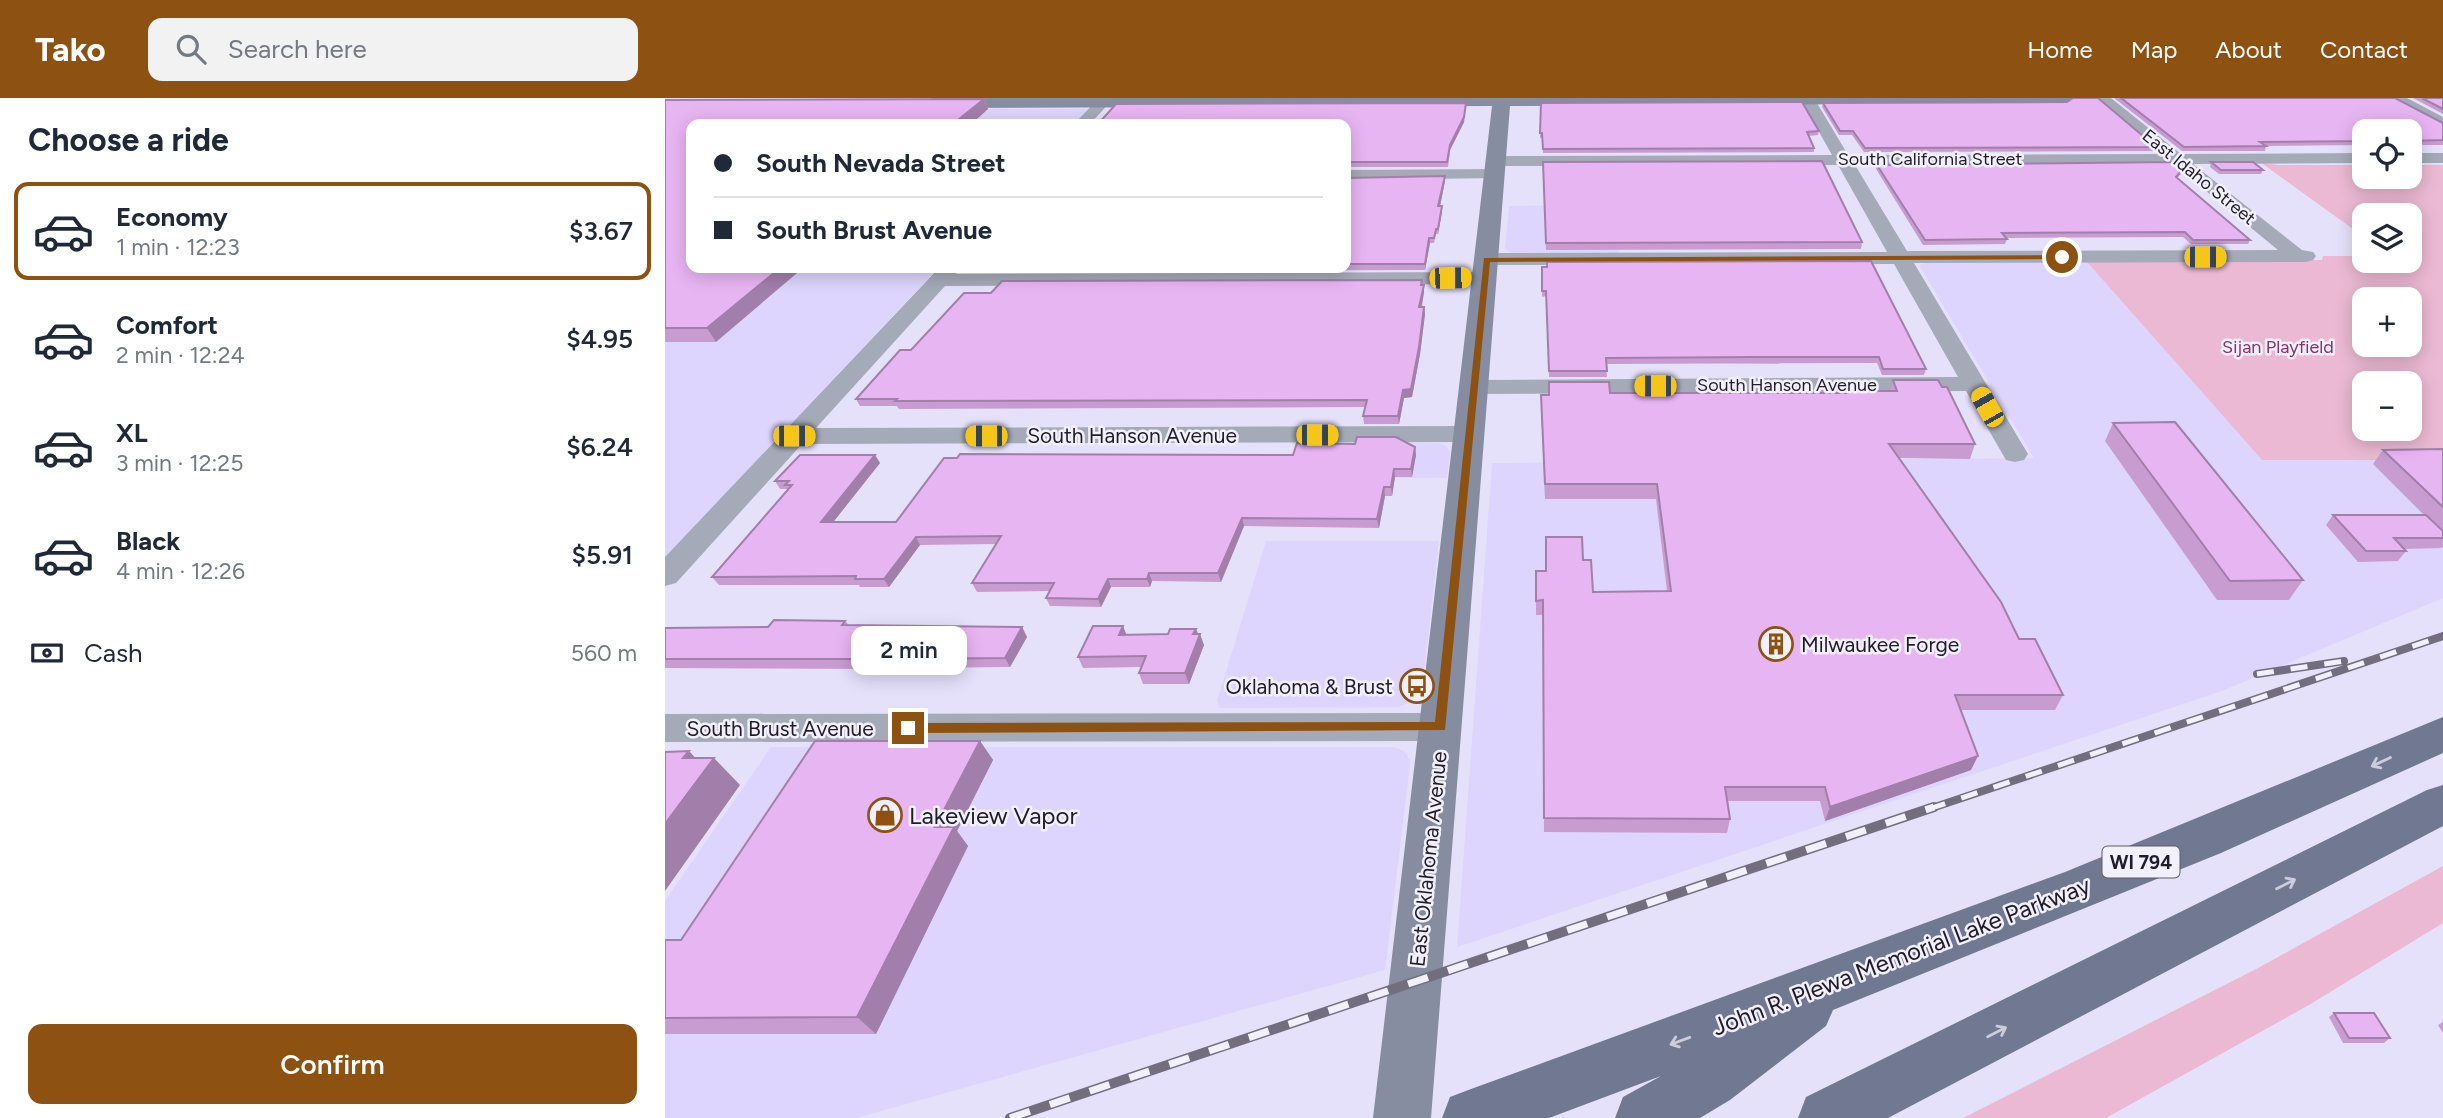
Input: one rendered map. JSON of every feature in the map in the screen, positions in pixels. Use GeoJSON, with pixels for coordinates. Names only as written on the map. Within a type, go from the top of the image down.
{"type":"FeatureCollection","features":[{"type":"Feature","properties":{"kind":"main road","name":"John R. Plewa Memorial Lake Parkway"},"geometry":{"type":"LineString","coordinates":[[1471,1118],[1836,985],[2326,788],[2443,734]]}},
{"type":"Feature","properties":{"kind":"main road"},"geometry":{"type":"LineString","coordinates":[[1827,1118],[2443,804]]}},
{"type":"Feature","properties":{"kind":"main road"},"geometry":{"type":"LineString","coordinates":[[1644,1118],[1710,1080],[1836,985]]}},
{"type":"Feature","properties":{"kind":"main road"},"geometry":{"type":"LineString","coordinates":[[1880,1118],[1954,1053]]}},
{"type":"Feature","properties":{"kind":"street"},"geometry":{"type":"LineString","coordinates":[[1807,98],[2015,454]]}},
{"type":"Feature","properties":{"kind":"street"},"geometry":{"type":"LineString","coordinates":[[920,103],[2066,98]]}},
{"type":"Feature","properties":{"kind":"street","name":"East Idaho Street"},"geometry":{"type":"LineString","coordinates":[[1900,258],[2302,256],[2102,98]]}},
{"type":"Feature","properties":{"kind":"street"},"geometry":{"type":"LineString","coordinates":[[2396,98],[2443,123]]}},
{"type":"Feature","properties":{"kind":"street","name":"East Oklahoma Avenue"},"geometry":{"type":"LineString","coordinates":[[1402,1118],[1502,99]]}},
{"type":"Feature","properties":{"kind":"street"},"geometry":{"type":"LineString","coordinates":[[1087,119],[1105,101]]}},
{"type":"Feature","properties":{"kind":"street","name":"South California Street"},"geometry":{"type":"LineString","coordinates":[[1351,174],[1496,167],[1843,160],[2352,158]]}},
{"type":"Feature","properties":{"kind":"street"},"geometry":{"type":"LineString","coordinates":[[2422,158],[2443,158]]}},
{"type":"Feature","properties":{"kind":"street"},"geometry":{"type":"LineString","coordinates":[[1351,270],[1900,258]]}},
{"type":"Feature","properties":{"kind":"street"},"geometry":{"type":"LineString","coordinates":[[665,576],[944,274],[1052,273]]}},
{"type":"Feature","properties":{"kind":"street","name":"South Hanson Avenue"},"geometry":{"type":"LineString","coordinates":[[1474,387],[1974,384]]}},
{"type":"Feature","properties":{"kind":"street","name":"South Hanson Avenue"},"geometry":{"type":"LineString","coordinates":[[794,436],[1469,435]]}},
{"type":"Feature","properties":{"kind":"street","name":"South Brust Avenue"},"geometry":{"type":"LineString","coordinates":[[665,728],[1441,727]]}},
{"type":"Feature","properties":{"kind":"shaded area"},"geometry":{"type":"Polygon","coordinates":[[[665,107],[1088,109],[1079,119],[686,119],[686,273],[933,273],[665,557],[665,107]]]}},
{"type":"Feature","properties":{"kind":"shaded area"},"geometry":{"type":"Polygon","coordinates":[[[1614,205],[1619,251],[1617,253],[1511,253],[1505,249],[1509,206],[1614,205]]]}},
{"type":"Feature","properties":{"kind":"shaded area"},"geometry":{"type":"Polygon","coordinates":[[[2087,262],[2262,460],[2443,460],[2443,598],[2222,691],[1457,947],[1492,463],[2034,458],[1919,265],[2087,262]]]}},
{"type":"Feature","properties":{"kind":"shaded area"},"geometry":{"type":"Polygon","coordinates":[[[1300,444],[1445,445],[1450,452],[1447,478],[1286,478],[1296,448],[1300,444]]]}},
{"type":"Feature","properties":{"kind":"shaded area"},"geometry":{"type":"Polygon","coordinates":[[[1266,541],[1439,541],[1422,689],[1415,701],[1398,707],[1220,708],[1217,701],[1266,541]]]}},
{"type":"Feature","properties":{"kind":"shaded area"},"geometry":{"type":"Polygon","coordinates":[[[771,747],[1394,747],[1404,751],[1410,760],[1385,970],[856,1118],[665,1118],[665,901],[771,747]]]}},
{"type":"Feature","properties":{"kind":"green space","name":"Sijan Playfield"},"geometry":{"type":"Polygon","coordinates":[[[2260,162],[2278,165],[2352,165],[2352,189],[2422,189],[2422,165],[2443,165],[2443,460],[2262,460],[2087,262],[2322,260],[2323,256],[2352,256],[2352,273],[2422,273],[2422,203],[2352,203],[2352,228],[2260,162]]]}},
{"type":"Feature","properties":{"kind":"green space"},"geometry":{"type":"Polygon","coordinates":[[[2443,866],[2443,923],[2309,1005],[2106,1118],[1963,1118],[2258,968],[2443,866]]]}},
{"type":"Feature","properties":{"kind":"building"},"geometry":{"type":"Polygon","coordinates":[[[2073,98],[2098,98],[2156,147],[1865,148],[1853,131],[1840,131],[1823,103],[2067,102],[2073,98]]]}},
{"type":"Feature","properties":{"kind":"building"},"geometry":{"type":"Polygon","coordinates":[[[2121,98],[2395,98],[2443,123],[2443,140],[2422,141],[2422,119],[2352,119],[2352,141],[2260,142],[2266,146],[2184,147],[2121,98]]]}},
{"type":"Feature","properties":{"kind":"building"},"geometry":{"type":"Polygon","coordinates":[[[2422,98],[2443,98],[2443,109],[2422,98]]]}},
{"type":"Feature","properties":{"kind":"building"},"geometry":{"type":"Polygon","coordinates":[[[984,99],[959,119],[686,119],[686,273],[774,273],[707,328],[665,328],[665,100],[984,99]]]}},
{"type":"Feature","properties":{"kind":"building"},"geometry":{"type":"Polygon","coordinates":[[[1802,102],[1819,131],[1807,132],[1814,148],[1543,149],[1540,133],[1541,103],[1802,102]]]}},
{"type":"Feature","properties":{"kind":"building"},"geometry":{"type":"Polygon","coordinates":[[[1466,103],[1464,117],[1450,145],[1447,162],[1351,162],[1351,119],[1102,119],[1116,104],[1466,103]]]}},
{"type":"Feature","properties":{"kind":"building"},"geometry":{"type":"Polygon","coordinates":[[[1822,161],[1862,242],[1546,243],[1543,162],[1822,161]]]}},
{"type":"Feature","properties":{"kind":"building"},"geometry":{"type":"Polygon","coordinates":[[[2174,162],[2183,169],[2176,177],[2250,240],[2193,240],[2185,232],[2002,233],[2007,239],[1925,240],[1877,165],[2174,162]]]}},
{"type":"Feature","properties":{"kind":"building"},"geometry":{"type":"Polygon","coordinates":[[[2211,162],[2253,162],[2263,170],[2221,170],[2211,162]]]}},
{"type":"Feature","properties":{"kind":"building"},"geometry":{"type":"Polygon","coordinates":[[[1445,176],[1438,206],[1442,206],[1438,229],[1434,238],[1429,238],[1425,264],[1351,264],[1351,178],[1445,176]]]}},
{"type":"Feature","properties":{"kind":"building"},"geometry":{"type":"Polygon","coordinates":[[[1871,261],[1926,369],[1883,369],[1879,357],[1752,357],[1606,358],[1607,371],[1549,371],[1546,291],[1542,291],[1542,267],[1547,267],[1547,262],[1871,261]]]}},
{"type":"Feature","properties":{"kind":"building"},"geometry":{"type":"Polygon","coordinates":[[[1422,280],[1421,285],[1424,285],[1419,307],[1424,307],[1419,347],[1411,389],[1403,390],[1398,416],[1363,416],[1367,400],[856,399],[900,350],[911,350],[964,293],[991,293],[1002,281],[1422,280]]]}},
{"type":"Feature","properties":{"kind":"building","name":"Milwaukee Forge"},"geometry":{"type":"Polygon","coordinates":[[[1893,380],[1938,380],[1942,387],[1947,387],[1975,444],[1889,444],[2001,602],[2019,639],[2035,639],[2063,695],[1955,695],[1978,756],[1830,807],[1825,787],[1725,787],[1730,819],[1544,818],[1543,600],[1536,601],[1536,571],[1546,571],[1546,537],[1582,537],[1583,560],[1591,560],[1593,592],[1671,591],[1657,484],[1545,484],[1541,395],[1549,395],[1549,382],[1609,382],[1610,393],[1848,393],[1847,391],[1897,391],[1893,380]]]}},
{"type":"Feature","properties":{"kind":"building"},"geometry":{"type":"Polygon","coordinates":[[[2175,422],[2303,580],[2230,581],[2113,423],[2175,422]]]}},
{"type":"Feature","properties":{"kind":"building"},"geometry":{"type":"Polygon","coordinates":[[[1357,437],[1396,437],[1415,447],[1411,469],[1394,469],[1391,487],[1384,487],[1377,519],[1242,518],[1218,573],[1149,573],[1147,579],[1108,579],[1098,599],[1046,598],[1054,583],[972,583],[1001,536],[916,537],[884,579],[855,579],[856,576],[712,577],[792,485],[785,485],[789,481],[775,481],[800,455],[875,455],[821,522],[896,522],[944,458],[957,458],[960,454],[1293,455],[1297,443],[1355,444],[1357,437]]]}},
{"type":"Feature","properties":{"kind":"building"},"geometry":{"type":"Polygon","coordinates":[[[2443,449],[2443,507],[2383,450],[2443,449]]]}},
{"type":"Feature","properties":{"kind":"building"},"geometry":{"type":"Polygon","coordinates":[[[2333,515],[2426,515],[2443,531],[2443,538],[2394,538],[2406,551],[2366,551],[2333,515]]]}},
{"type":"Feature","properties":{"kind":"building"},"geometry":{"type":"Polygon","coordinates":[[[774,620],[845,621],[842,625],[1022,627],[1005,658],[908,659],[905,664],[867,664],[870,659],[665,659],[665,628],[768,627],[774,620]]]}},
{"type":"Feature","properties":{"kind":"building"},"geometry":{"type":"Polygon","coordinates":[[[1093,626],[1123,626],[1119,635],[1168,634],[1170,629],[1196,629],[1193,634],[1200,634],[1185,673],[1139,673],[1146,656],[1078,657],[1093,626]]]}},
{"type":"Feature","properties":{"kind":"building"},"geometry":{"type":"Polygon","coordinates":[[[815,741],[980,741],[935,827],[954,827],[857,1017],[665,1018],[665,940],[681,940],[815,741]]]}},
{"type":"Feature","properties":{"kind":"building"},"geometry":{"type":"Polygon","coordinates":[[[689,751],[683,758],[714,758],[665,824],[665,752],[689,751]]]}},
{"type":"Feature","properties":{"kind":"building"},"geometry":{"type":"Polygon","coordinates":[[[2334,1013],[2374,1013],[2390,1038],[2349,1038],[2334,1013]]]}},
{"type":"Feature","properties":{"kind":"railway"},"geometry":{"type":"LineString","coordinates":[[1929,809],[2443,636]]}},
{"type":"Feature","properties":{"kind":"railway"},"geometry":{"type":"LineString","coordinates":[[2257,674],[2344,661]]}},
{"type":"Feature","properties":{"kind":"railway"},"geometry":{"type":"LineString","coordinates":[[1010,1118],[1934,807]]}},
{"type":"Feature","properties":{"kind":"place","name":"Milwaukee Forge"},"geometry":{"type":"Point","coordinates":[1776,644]}},
{"type":"Feature","properties":{"kind":"place","name":"Oklahoma & Brust"},"geometry":{"type":"Point","coordinates":[1417,686]}},
{"type":"Feature","properties":{"kind":"place","name":"Lakeview Vapor"},"geometry":{"type":"Point","coordinates":[885,815]}},
{"type":"Feature","properties":{"kind":"route"},"geometry":{"type":"LineString","coordinates":[[908,728],[1441,727],[1486,259],[2062,257]]}}]}
